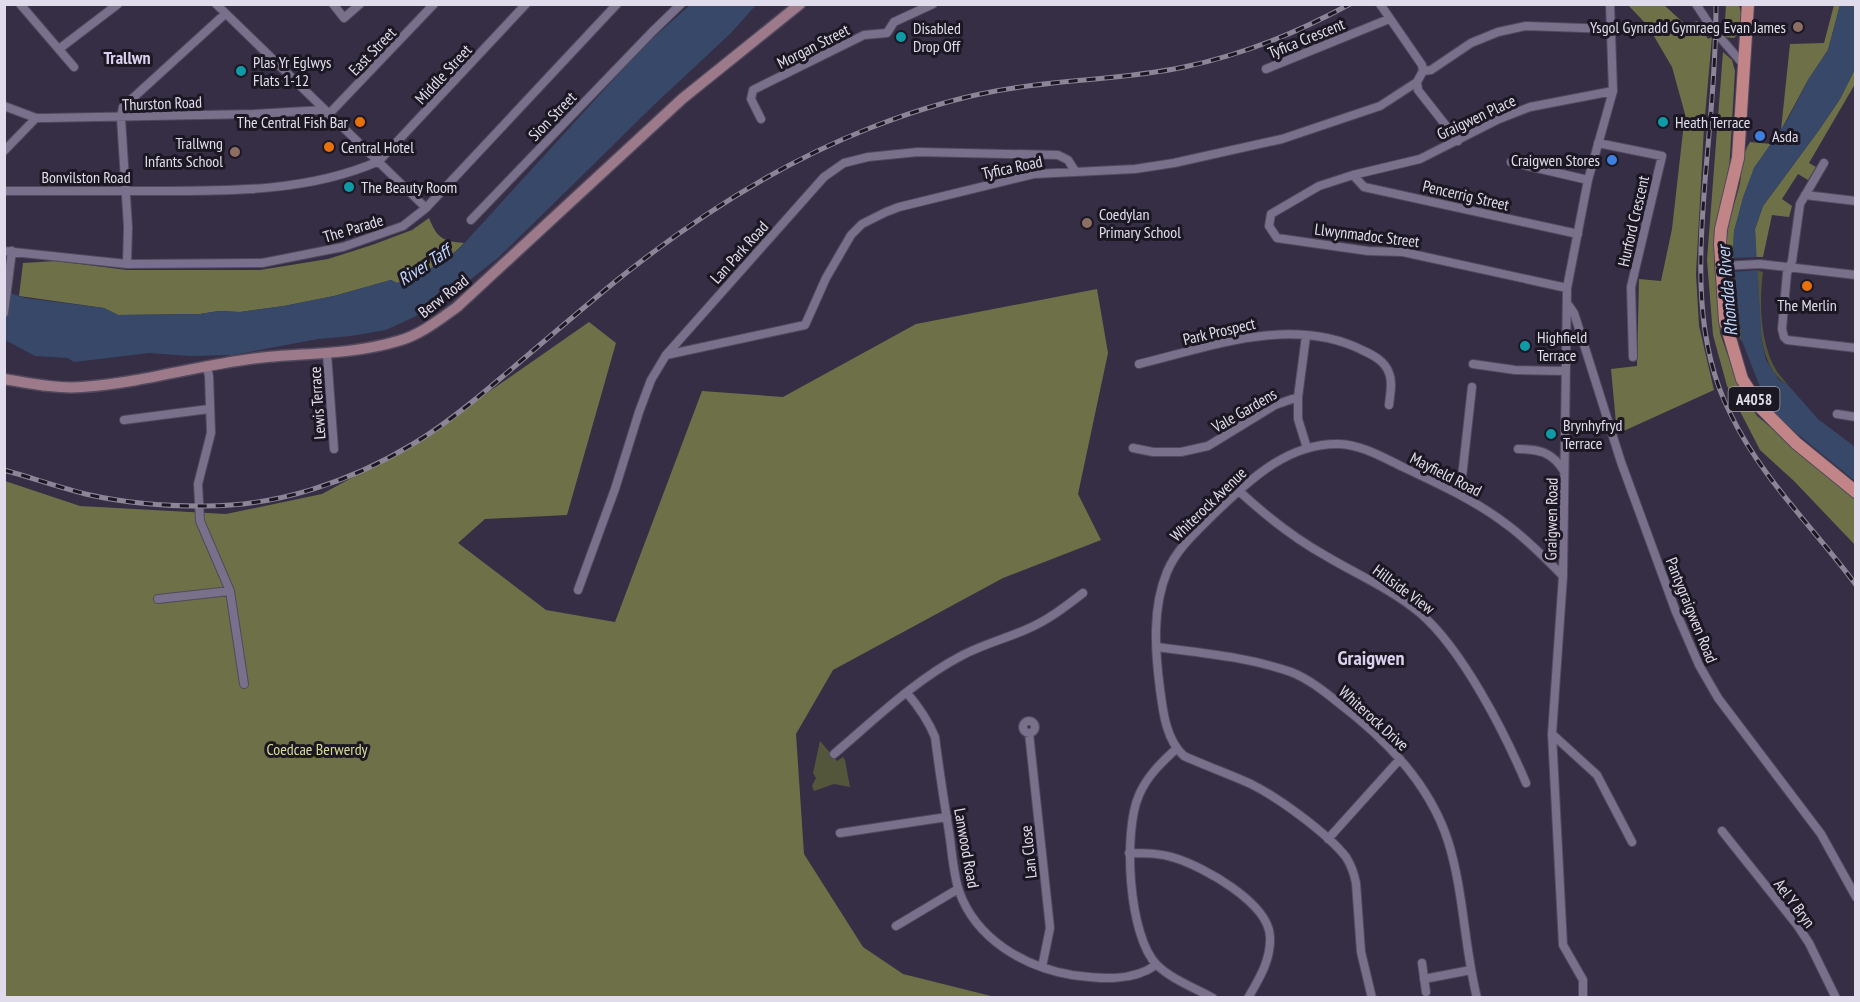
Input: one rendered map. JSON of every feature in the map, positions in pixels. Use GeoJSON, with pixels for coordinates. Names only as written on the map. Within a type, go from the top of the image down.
{"type":"FeatureCollection","features":[{"type":"Feature","properties":{"kind":"main road","name":"Berw Road"},"geometry":{"type":"LineString","coordinates":[[4,379],[80,387],[265,357],[327,354],[399,341],[428,328],[457,307],[682,99],[800,4]]}},
{"type":"Feature","properties":{"kind":"main road","name":"A4058"},"geometry":{"type":"LineString","coordinates":[[1747,8],[1738,158],[1721,229],[1726,265],[1725,321],[1736,363],[1749,392],[1772,421],[1856,492]]}},
{"type":"Feature","properties":{"kind":"street"},"geometry":{"type":"LineString","coordinates":[[20,4],[74,67]]}},
{"type":"Feature","properties":{"kind":"street"},"geometry":{"type":"LineString","coordinates":[[59,49],[118,4]]}},
{"type":"Feature","properties":{"kind":"street"},"geometry":{"type":"LineString","coordinates":[[216,4],[426,208]]}},
{"type":"Feature","properties":{"kind":"street"},"geometry":{"type":"LineString","coordinates":[[333,4],[344,18],[360,4]]}},
{"type":"Feature","properties":{"kind":"street","name":"East Street"},"geometry":{"type":"LineString","coordinates":[[326,112],[434,4]]}},
{"type":"Feature","properties":{"kind":"street","name":"Middle Street"},"geometry":{"type":"LineString","coordinates":[[379,161],[526,4]]}},
{"type":"Feature","properties":{"kind":"street","name":"The Parade"},"geometry":{"type":"LineString","coordinates":[[8,251],[127,264],[262,263],[343,247],[403,226],[426,208],[617,4]]}},
{"type":"Feature","properties":{"kind":"street","name":"Sion Street"},"geometry":{"type":"LineString","coordinates":[[471,220],[652,31],[681,4]]}},
{"type":"Feature","properties":{"kind":"street","name":"Morgan Street"},"geometry":{"type":"LineString","coordinates":[[761,119],[751,99],[753,90],[864,35],[887,33],[894,22],[933,4]]}},
{"type":"Feature","properties":{"kind":"street"},"geometry":{"type":"LineString","coordinates":[[1380,4],[1422,65],[1423,71],[1417,82],[1418,90],[1458,141]]}},
{"type":"Feature","properties":{"kind":"street","name":"Graigwen Road"},"geometry":{"type":"LineString","coordinates":[[1583,998],[1582,980],[1563,945],[1552,734],[1563,576],[1567,288],[1588,180],[1613,91],[1610,4]]}},
{"type":"Feature","properties":{"kind":"street"},"geometry":{"type":"LineString","coordinates":[[1696,4],[1726,46],[1743,64]]}},
{"type":"Feature","properties":{"kind":"street"},"geometry":{"type":"LineString","coordinates":[[127,264],[128,226],[121,118],[123,107],[225,14]]}},
{"type":"Feature","properties":{"kind":"street","name":"Tyfica Crescent"},"geometry":{"type":"LineString","coordinates":[[1266,69],[1389,19]]}},
{"type":"Feature","properties":{"kind":"street"},"geometry":{"type":"LineString","coordinates":[[1423,71],[1431,70],[1471,43],[1507,30],[1526,26],[1612,29]]}},
{"type":"Feature","properties":{"kind":"street"},"geometry":{"type":"LineString","coordinates":[[1726,46],[1745,38]]}},
{"type":"Feature","properties":{"kind":"street","name":"Tyfica Road"},"geometry":{"type":"LineString","coordinates":[[666,355],[805,325],[821,288],[851,236],[862,224],[886,212],[1034,174],[1135,169],[1282,139],[1380,106],[1417,82]]}},
{"type":"Feature","properties":{"kind":"street","name":"Graigwen Place"},"geometry":{"type":"LineString","coordinates":[[1353,175],[1420,159],[1499,118],[1530,108],[1613,91]]}},
{"type":"Feature","properties":{"kind":"street","name":"Thurston Road"},"geometry":{"type":"LineString","coordinates":[[4,106],[36,118],[326,112]]}},
{"type":"Feature","properties":{"kind":"street"},"geometry":{"type":"LineString","coordinates":[[4,151],[36,118]]}},
{"type":"Feature","properties":{"kind":"street","name":"Hurford Crescent"},"geometry":{"type":"LineString","coordinates":[[1598,143],[1662,156],[1631,287],[1633,357]]}},
{"type":"Feature","properties":{"kind":"street","name":"Lan Park Road"},"geometry":{"type":"LineString","coordinates":[[578,590],[651,380],[666,355],[824,177],[844,163],[868,156],[918,152],[1058,155],[1068,160],[1075,171]]}},
{"type":"Feature","properties":{"kind":"street","name":"Bonvilston Road"},"geometry":{"type":"LineString","coordinates":[[4,191],[209,191],[284,186],[333,176],[379,161]]}},
{"type":"Feature","properties":{"kind":"street"},"geometry":{"type":"LineString","coordinates":[[1511,162],[1588,180]]}},
{"type":"Feature","properties":{"kind":"street"},"geometry":{"type":"LineString","coordinates":[[1824,163],[1800,204],[1783,305],[1784,337],[1787,340],[1856,348]]}},
{"type":"Feature","properties":{"kind":"street","name":"Pencerrig Street"},"geometry":{"type":"LineString","coordinates":[[1353,175],[1364,187],[1578,234]]}},
{"type":"Feature","properties":{"kind":"street","name":"Llwynmadoc Street"},"geometry":{"type":"LineString","coordinates":[[1353,175],[1319,186],[1271,214],[1269,226],[1278,238],[1368,250],[1403,252],[1567,288]]}},
{"type":"Feature","properties":{"kind":"street"},"geometry":{"type":"LineString","coordinates":[[1805,195],[1856,201]]}},
{"type":"Feature","properties":{"kind":"street"},"geometry":{"type":"LineString","coordinates":[[4,313],[10,266],[8,251]]}},
{"type":"Feature","properties":{"kind":"street"},"geometry":{"type":"LineString","coordinates":[[1726,265],[1760,264],[1856,275]]}},
{"type":"Feature","properties":{"kind":"street","name":"Pantygraigwen Road"},"geometry":{"type":"LineString","coordinates":[[1566,302],[1575,313],[1621,462],[1676,612],[1699,665],[1718,698],[1821,834],[1856,897]]}},
{"type":"Feature","properties":{"kind":"street","name":"Park Prospect"},"geometry":{"type":"LineString","coordinates":[[1138,364],[1272,333],[1331,338],[1378,358],[1389,372],[1391,381],[1389,405]]}},
{"type":"Feature","properties":{"kind":"street"},"geometry":{"type":"LineString","coordinates":[[1306,336],[1298,397],[1298,419],[1307,448]]}},
{"type":"Feature","properties":{"kind":"street","name":"Lewis Terrace"},"geometry":{"type":"LineString","coordinates":[[327,354],[334,449]]}},
{"type":"Feature","properties":{"kind":"street"},"geometry":{"type":"LineString","coordinates":[[1473,364],[1515,370],[1566,371]]}},
{"type":"Feature","properties":{"kind":"street"},"geometry":{"type":"LineString","coordinates":[[207,368],[211,434],[198,484],[200,521],[230,591],[244,684]]}},
{"type":"Feature","properties":{"kind":"street"},"geometry":{"type":"LineString","coordinates":[[1460,495],[1473,387]]}},
{"type":"Feature","properties":{"kind":"street","name":"Vale Gardens"},"geometry":{"type":"LineString","coordinates":[[1133,448],[1153,452],[1181,452],[1208,446],[1275,405],[1298,397]]}},
{"type":"Feature","properties":{"kind":"street"},"geometry":{"type":"LineString","coordinates":[[124,420],[209,409]]}},
{"type":"Feature","properties":{"kind":"street"},"geometry":{"type":"LineString","coordinates":[[1837,414],[1856,417]]}},
{"type":"Feature","properties":{"kind":"street","name":"Mayfield Road"},"geometry":{"type":"LineString","coordinates":[[1297,452],[1307,448],[1340,444],[1369,451],[1460,495],[1508,525],[1563,576]]}},
{"type":"Feature","properties":{"kind":"street"},"geometry":{"type":"LineString","coordinates":[[1518,449],[1536,449],[1545,452],[1552,456],[1565,473]]}},
{"type":"Feature","properties":{"kind":"street","name":"Whiterock Avenue"},"geometry":{"type":"LineString","coordinates":[[1176,749],[1170,738],[1161,694],[1157,646],[1158,604],[1167,572],[1186,542],[1239,491],[1272,465],[1297,452]]}},
{"type":"Feature","properties":{"kind":"street","name":"Hillside View"},"geometry":{"type":"LineString","coordinates":[[1239,491],[1287,531],[1329,558],[1399,597],[1428,622],[1449,645],[1483,699],[1515,756],[1526,783]]}},
{"type":"Feature","properties":{"kind":"street"},"geometry":{"type":"LineString","coordinates":[[158,599],[230,591]]}},
{"type":"Feature","properties":{"kind":"street"},"geometry":{"type":"LineString","coordinates":[[834,754],[927,677],[963,655],[1028,630],[1061,610],[1083,593]]}},
{"type":"Feature","properties":{"kind":"street","name":"Whiterock Drive"},"geometry":{"type":"LineString","coordinates":[[1157,646],[1246,660],[1293,673],[1313,684],[1356,716],[1400,759],[1429,800],[1448,843],[1454,863],[1477,998]]}},
{"type":"Feature","properties":{"kind":"street","name":"Lanwood Road"},"geometry":{"type":"LineString","coordinates":[[907,693],[929,722],[935,737],[958,889],[970,913],[991,938],[1005,950],[1024,961],[1068,974],[1110,979],[1139,973],[1156,964]]}},
{"type":"Feature","properties":{"kind":"street","name":"Lan Close"},"geometry":{"type":"LineString","coordinates":[[1029,733],[1050,928],[1042,967]]}},
{"type":"Feature","properties":{"kind":"street"},"geometry":{"type":"LineString","coordinates":[[1552,734],[1596,775],[1632,842]]}},
{"type":"Feature","properties":{"kind":"street"},"geometry":{"type":"LineString","coordinates":[[1213,998],[1156,964],[1148,953],[1140,931],[1134,898],[1129,853],[1133,811],[1148,778],[1176,749],[1196,762],[1254,786],[1284,805],[1328,839],[1345,857],[1354,873],[1361,952],[1372,998]]}},
{"type":"Feature","properties":{"kind":"street"},"geometry":{"type":"LineString","coordinates":[[1328,839],[1400,759]]}},
{"type":"Feature","properties":{"kind":"street"},"geometry":{"type":"LineString","coordinates":[[840,833],[947,817]]}},
{"type":"Feature","properties":{"kind":"street","name":"Ael Y Bryn"},"geometry":{"type":"LineString","coordinates":[[1722,831],[1797,925],[1809,943],[1836,998]]}},
{"type":"Feature","properties":{"kind":"street"},"geometry":{"type":"LineString","coordinates":[[1129,853],[1155,853],[1192,865],[1247,899],[1262,915],[1268,924],[1269,950],[1262,973],[1248,998]]}},
{"type":"Feature","properties":{"kind":"street"},"geometry":{"type":"LineString","coordinates":[[896,926],[958,889]]}},
{"type":"Feature","properties":{"kind":"street"},"geometry":{"type":"LineString","coordinates":[[1422,963],[1426,992]]}},
{"type":"Feature","properties":{"kind":"street"},"geometry":{"type":"LineString","coordinates":[[1424,979],[1471,970]]}},
{"type":"Feature","properties":{"kind":"green space"},"geometry":{"type":"Polygon","coordinates":[[[1628,5],[1664,5],[1687,26],[1697,21],[1708,39],[1712,37],[1704,127],[1696,274],[1699,326],[1714,390],[1617,434],[1611,369],[1637,366],[1639,279],[1661,281],[1672,229],[1685,114],[1672,67],[1648,26],[1628,5]]]}},
{"type":"Feature","properties":{"kind":"green space"},"geometry":{"type":"Polygon","coordinates":[[[1726,5],[1739,5],[1741,13],[1739,33],[1734,38],[1724,37],[1726,5]]]}},
{"type":"Feature","properties":{"kind":"green space"},"geometry":{"type":"Polygon","coordinates":[[[1834,5],[1840,5],[1828,50],[1808,80],[1781,130],[1790,44],[1824,43],[1834,5]]]}},
{"type":"Feature","properties":{"kind":"green space"},"geometry":{"type":"Polygon","coordinates":[[[1723,52],[1732,60],[1735,71],[1729,172],[1717,221],[1714,259],[1720,333],[1738,385],[1757,416],[1855,497],[1855,545],[1794,481],[1760,450],[1727,386],[1713,335],[1707,260],[1723,52]]]}},
{"type":"Feature","properties":{"kind":"green space"},"geometry":{"type":"Polygon","coordinates":[[[1855,69],[1855,84],[1809,163],[1816,167],[1808,180],[1798,174],[1782,199],[1792,206],[1789,217],[1772,215],[1763,257],[1756,257],[1755,229],[1763,206],[1840,99],[1855,69]]]}},
{"type":"Feature","properties":{"kind":"green space"},"geometry":{"type":"Polygon","coordinates":[[[1750,142],[1771,144],[1754,168],[1734,231],[1733,258],[1731,258],[1728,251],[1728,232],[1744,156],[1750,142]]]}},
{"type":"Feature","properties":{"kind":"green space"},"geometry":{"type":"Polygon","coordinates":[[[429,218],[441,237],[464,243],[441,262],[397,283],[391,280],[334,296],[284,306],[240,312],[118,315],[104,308],[19,296],[23,263],[56,261],[127,270],[260,270],[328,259],[412,230],[429,218]]]}},
{"type":"Feature","properties":{"kind":"green space"},"geometry":{"type":"Polygon","coordinates":[[[1756,270],[1763,272],[1761,309],[1767,348],[1776,370],[1788,385],[1777,377],[1764,350],[1756,270]]]}},
{"type":"Feature","properties":{"kind":"green space"},"geometry":{"type":"Polygon","coordinates":[[[1732,272],[1734,272],[1742,341],[1736,328],[1732,308],[1730,287],[1732,272]]]}},
{"type":"Feature","properties":{"kind":"green space","name":"Coedcae Berwerdy"},"geometry":{"type":"Polygon","coordinates":[[[1097,289],[1108,353],[1078,494],[1101,540],[1003,578],[833,670],[796,734],[804,854],[863,947],[903,974],[995,997],[5,998],[5,481],[80,506],[226,514],[322,494],[414,444],[589,322],[616,343],[567,515],[485,519],[458,543],[546,610],[615,622],[702,391],[783,397],[916,324],[1097,289]]]}},
{"type":"Feature","properties":{"kind":"green space"},"geometry":{"type":"Polygon","coordinates":[[[820,741],[837,761],[843,757],[845,760],[850,787],[834,784],[814,791],[812,786],[816,778],[813,773],[820,741]]]}},
{"type":"Feature","properties":{"kind":"water"},"geometry":{"type":"Polygon","coordinates":[[[690,5],[756,5],[731,33],[499,257],[442,302],[414,317],[386,330],[318,339],[233,355],[190,356],[149,353],[74,362],[68,358],[35,356],[5,340],[4,291],[25,298],[104,308],[118,315],[200,314],[219,311],[240,312],[284,306],[334,296],[391,280],[397,283],[422,273],[459,249],[644,46],[690,5]]]}},
{"type":"Feature","properties":{"kind":"water"},"geometry":{"type":"Polygon","coordinates":[[[1840,5],[1855,5],[1855,69],[1840,99],[1763,206],[1755,229],[1762,342],[1766,360],[1779,380],[1788,385],[1818,419],[1855,447],[1855,481],[1768,407],[1742,341],[1733,258],[1734,231],[1754,168],[1788,119],[1808,80],[1828,50],[1840,5]]]}},
{"type":"Feature","properties":{"kind":"pier"},"geometry":{"type":"Polygon","coordinates":[[[1759,257],[1759,270],[1732,272],[1731,258],[1759,257]]]}},
{"type":"Feature","properties":{"kind":"railway"},"geometry":{"type":"LineString","coordinates":[[4,470],[104,498],[146,504],[187,506],[257,502],[312,490],[338,481],[389,458],[448,421],[645,258],[737,195],[802,158],[905,115],[977,95],[1035,85],[1163,71],[1206,62],[1269,42],[1350,4]]}},
{"type":"Feature","properties":{"kind":"railway"},"geometry":{"type":"LineString","coordinates":[[1716,4],[1714,71],[1701,240],[1702,300],[1710,357],[1718,386],[1730,413],[1757,459],[1856,585]]}},
{"type":"Feature","properties":{"kind":"place","name":"Ysgol Gynradd Gymraeg Evan James"},"geometry":{"type":"Point","coordinates":[1798,27]}},
{"type":"Feature","properties":{"kind":"place","name":"Disabled Drop Off"},"geometry":{"type":"Point","coordinates":[901,37]}},
{"type":"Feature","properties":{"kind":"place","name":"Plas Yr Eglwys Flats 1-12"},"geometry":{"type":"Point","coordinates":[241,71]}},
{"type":"Feature","properties":{"kind":"place","name":"The Central Fish Bar"},"geometry":{"type":"Point","coordinates":[360,122]}},
{"type":"Feature","properties":{"kind":"place","name":"Heath Terrace"},"geometry":{"type":"Point","coordinates":[1663,122]}},
{"type":"Feature","properties":{"kind":"place","name":"Asda"},"geometry":{"type":"Point","coordinates":[1760,136]}},
{"type":"Feature","properties":{"kind":"place","name":"Central Hotel"},"geometry":{"type":"Point","coordinates":[329,147]}},
{"type":"Feature","properties":{"kind":"place","name":"Trallwng Infants School"},"geometry":{"type":"Point","coordinates":[235,152]}},
{"type":"Feature","properties":{"kind":"place","name":"Craigwen Stores"},"geometry":{"type":"Point","coordinates":[1612,160]}},
{"type":"Feature","properties":{"kind":"place","name":"The Beauty Room"},"geometry":{"type":"Point","coordinates":[349,187]}},
{"type":"Feature","properties":{"kind":"place","name":"Coedylan Primary School"},"geometry":{"type":"Point","coordinates":[1087,223]}},
{"type":"Feature","properties":{"kind":"place","name":"The Merlin"},"geometry":{"type":"Point","coordinates":[1807,286]}},
{"type":"Feature","properties":{"kind":"place","name":"Highfield Terrace"},"geometry":{"type":"Point","coordinates":[1525,346]}},
{"type":"Feature","properties":{"kind":"place","name":"Brynhyfryd Terrace"},"geometry":{"type":"Point","coordinates":[1551,434]}},
{"type":"Feature","properties":{"kind":"district","name":"Trallwn"},"geometry":{"type":"Point","coordinates":[127,57]}},
{"type":"Feature","properties":{"kind":"district","name":"Graigwen"},"geometry":{"type":"Point","coordinates":[1371,658]}},
{"type":"Feature","properties":{"kind":"water label","name":"River Taff"},"geometry":{"type":"Point","coordinates":[424,265]}},
{"type":"Feature","properties":{"kind":"water label","name":"Rhondda River"},"geometry":{"type":"Point","coordinates":[1727,291]}}]}
